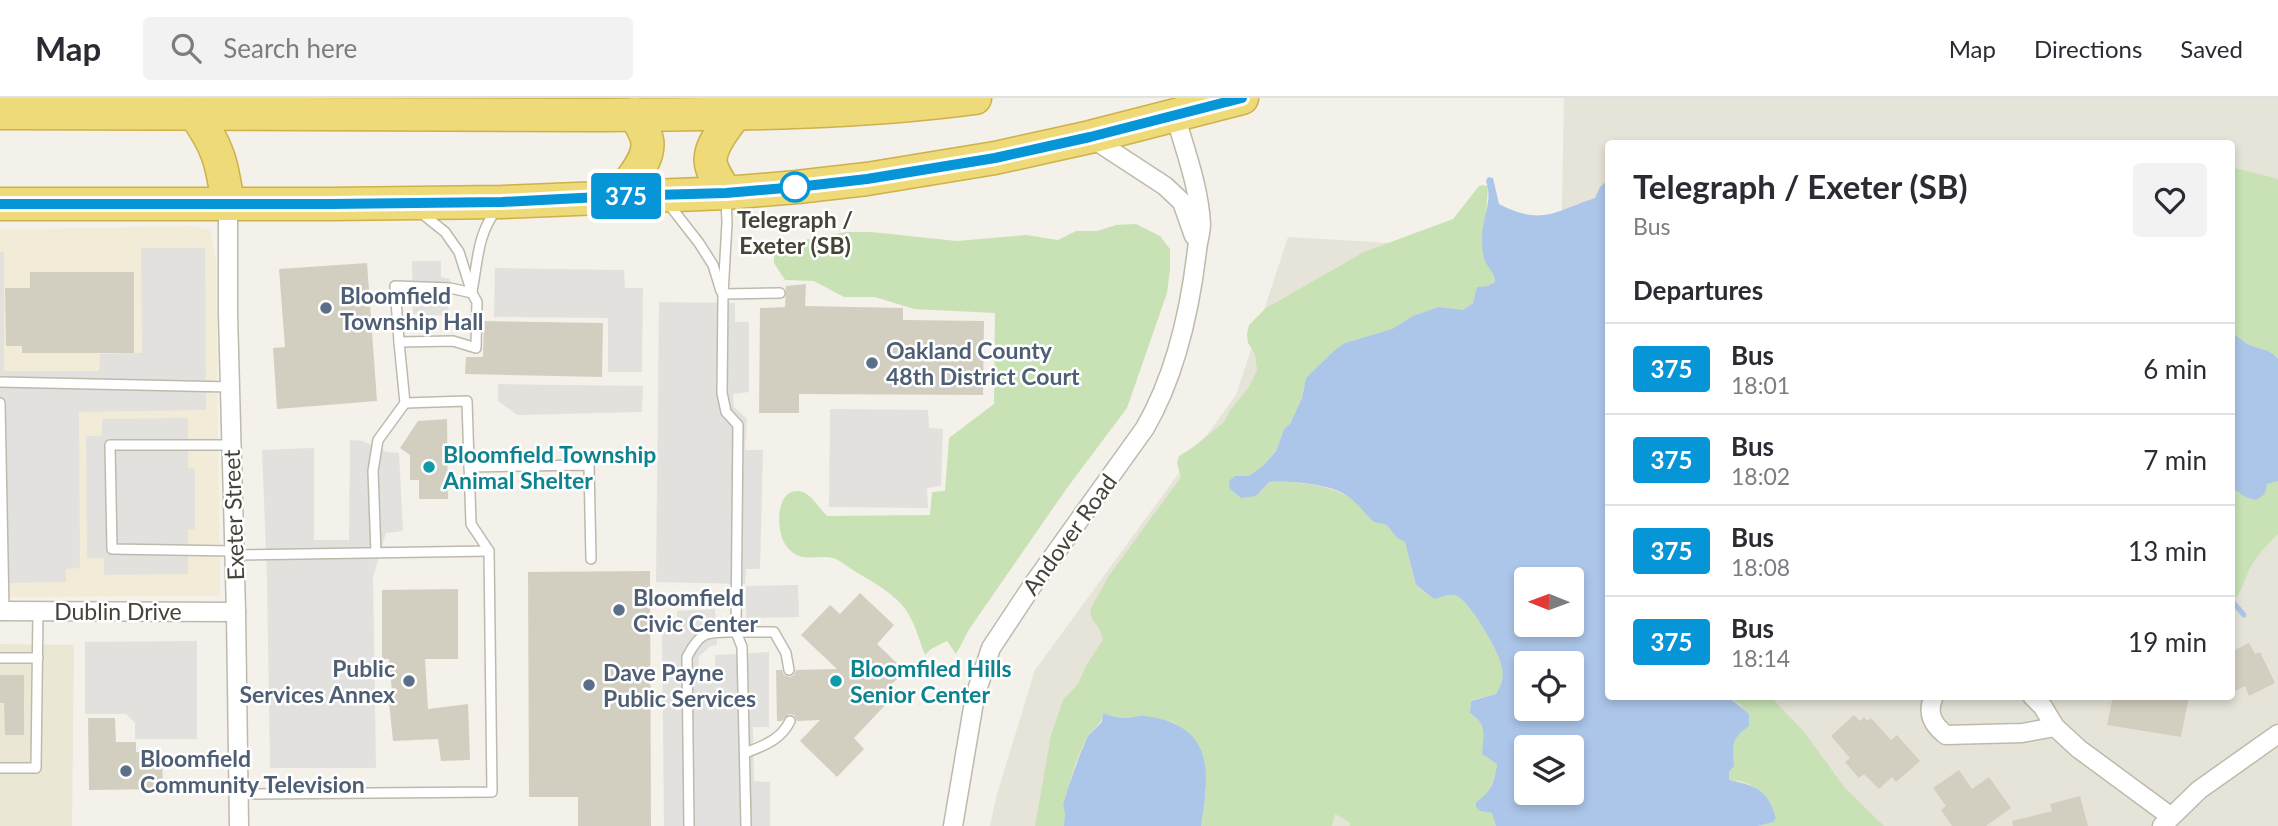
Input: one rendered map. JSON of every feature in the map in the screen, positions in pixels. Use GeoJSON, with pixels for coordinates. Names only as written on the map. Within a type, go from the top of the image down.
{"type":"FeatureCollection","features":[{"type":"Feature","properties":{"kind":"highway"},"geometry":{"type":"LineString","coordinates":[[0,113],[194,113],[234,105],[403,116],[736,113],[852,110],[975,98]]}},
{"type":"Feature","properties":{"kind":"highway"},"geometry":{"type":"LineString","coordinates":[[0,204],[407,204],[726,193],[867,179],[995,158],[1242,98]]}},
{"type":"Feature","properties":{"kind":"highway"},"geometry":{"type":"LineString","coordinates":[[194,113],[216,146],[222,163],[228,204]]}},
{"type":"Feature","properties":{"kind":"highway"},"geometry":{"type":"LineString","coordinates":[[726,193],[711,166],[710,157],[712,149],[736,113]]}},
{"type":"Feature","properties":{"kind":"highway"},"geometry":{"type":"LineString","coordinates":[[619,196],[645,159],[648,149],[647,138],[635,114]]}},
{"type":"Feature","properties":{"kind":"street","name":"Andover Road"},"geometry":{"type":"LineString","coordinates":[[953,826],[975,696],[991,648],[1145,428],[1169,380],[1194,279],[1201,228],[1199,201],[1175,115]]}},
{"type":"Feature","properties":{"kind":"street","name":"Andover Road"},"geometry":{"type":"LineString","coordinates":[[1090,137],[1165,186],[1182,202],[1197,246]]}},
{"type":"Feature","properties":{"kind":"street","name":"Exeter Street"},"geometry":{"type":"LineString","coordinates":[[228,204],[239,826]]}},
{"type":"Feature","properties":{"kind":"street","name":"Dublin Drive"},"geometry":{"type":"LineString","coordinates":[[2,611],[236,612]]}},
{"type":"Feature","properties":{"kind":"street"},"geometry":{"type":"LineString","coordinates":[[1932,700],[1930,715],[1937,728],[1946,735],[2022,733],[2055,727]]}},
{"type":"Feature","properties":{"kind":"street"},"geometry":{"type":"LineString","coordinates":[[2036,700],[2055,727],[2166,821],[2199,790],[2278,734]]}},
{"type":"Feature","properties":{"kind":"lane"},"geometry":{"type":"LineString","coordinates":[[726,193],[722,393],[726,412],[738,425],[736,632],[742,647],[746,826]]}},
{"type":"Feature","properties":{"kind":"lane"},"geometry":{"type":"LineString","coordinates":[[662,195],[713,265],[723,294]]}},
{"type":"Feature","properties":{"kind":"lane"},"geometry":{"type":"LineString","coordinates":[[472,293],[478,248],[487,221],[502,202]]}},
{"type":"Feature","properties":{"kind":"lane"},"geometry":{"type":"LineString","coordinates":[[399,342],[453,341],[476,348],[477,302],[459,252],[445,232],[407,204]]}},
{"type":"Feature","properties":{"kind":"lane"},"geometry":{"type":"LineString","coordinates":[[376,553],[373,471],[379,440],[405,403],[395,286],[450,288],[472,293]]}},
{"type":"Feature","properties":{"kind":"lane"},"geometry":{"type":"LineString","coordinates":[[723,294],[780,293]]}},
{"type":"Feature","properties":{"kind":"lane"},"geometry":{"type":"LineString","coordinates":[[0,382],[230,387]]}},
{"type":"Feature","properties":{"kind":"lane"},"geometry":{"type":"LineString","coordinates":[[239,794],[492,792],[489,551],[471,524],[467,401],[405,403]]}},
{"type":"Feature","properties":{"kind":"lane"},"geometry":{"type":"LineString","coordinates":[[0,403],[2,611]]}},
{"type":"Feature","properties":{"kind":"lane"},"geometry":{"type":"LineString","coordinates":[[231,445],[110,445],[112,550],[233,553],[489,551]]}},
{"type":"Feature","properties":{"kind":"lane"},"geometry":{"type":"LineString","coordinates":[[469,467],[589,465],[590,559]]}},
{"type":"Feature","properties":{"kind":"lane"},"geometry":{"type":"LineString","coordinates":[[0,768],[36,768],[38,611]]}},
{"type":"Feature","properties":{"kind":"lane"},"geometry":{"type":"LineString","coordinates":[[689,826],[687,657],[695,641],[709,632],[774,632],[786,653],[789,670]]}},
{"type":"Feature","properties":{"kind":"lane"},"geometry":{"type":"LineString","coordinates":[[0,658],[38,658]]}},
{"type":"Feature","properties":{"kind":"lane"},"geometry":{"type":"LineString","coordinates":[[745,753],[774,740],[782,734],[790,721]]}},
{"type":"Feature","properties":{"kind":"shaded area"},"geometry":{"type":"Polygon","coordinates":[[[1564,98],[2278,98],[2278,826],[990,826],[997,794],[1035,670],[1236,395],[1288,237],[1561,253],[1564,98]]]}},
{"type":"Feature","properties":{"kind":"shaded area"},"geometry":{"type":"Polygon","coordinates":[[[191,226],[210,230],[216,260],[220,596],[0,597],[0,230],[191,226]]]}},
{"type":"Feature","properties":{"kind":"shaded area"},"geometry":{"type":"Polygon","coordinates":[[[141,248],[205,248],[206,410],[79,412],[80,568],[66,569],[66,582],[0,583],[0,252],[4,252],[4,371],[99,371],[100,354],[142,353],[141,248]]]}},
{"type":"Feature","properties":{"kind":"shaded area"},"geometry":{"type":"Polygon","coordinates":[[[412,261],[441,261],[441,277],[450,279],[448,316],[413,314],[412,261]]]}},
{"type":"Feature","properties":{"kind":"shaded area"},"geometry":{"type":"Polygon","coordinates":[[[495,268],[624,270],[625,288],[643,288],[642,372],[608,372],[608,318],[494,317],[495,268]]]}},
{"type":"Feature","properties":{"kind":"shaded area"},"geometry":{"type":"Polygon","coordinates":[[[659,302],[735,303],[735,322],[749,322],[749,392],[733,394],[734,407],[747,419],[745,450],[763,450],[760,569],[746,569],[745,584],[656,582],[659,302]]]}},
{"type":"Feature","properties":{"kind":"shaded area"},"geometry":{"type":"Polygon","coordinates":[[[498,384],[643,386],[642,412],[517,415],[498,401],[498,384]]]}},
{"type":"Feature","properties":{"kind":"shaded area"},"geometry":{"type":"Polygon","coordinates":[[[830,409],[928,410],[929,428],[943,429],[941,486],[927,488],[928,508],[829,507],[830,409]]]}},
{"type":"Feature","properties":{"kind":"shaded area"},"geometry":{"type":"Polygon","coordinates":[[[188,418],[188,468],[195,469],[195,529],[188,530],[188,574],[104,575],[104,558],[87,558],[86,436],[102,436],[102,419],[188,418]]]}},
{"type":"Feature","properties":{"kind":"shaded area"},"geometry":{"type":"Polygon","coordinates":[[[350,440],[363,441],[387,452],[399,453],[403,531],[386,533],[373,577],[376,768],[270,768],[262,450],[314,448],[314,540],[349,540],[350,440]]]}},
{"type":"Feature","properties":{"kind":"shaded area"},"geometry":{"type":"Polygon","coordinates":[[[798,585],[799,617],[746,618],[746,586],[798,585]]]}},
{"type":"Feature","properties":{"kind":"shaded area"},"geometry":{"type":"Polygon","coordinates":[[[715,609],[717,645],[711,646],[699,656],[698,671],[715,670],[715,655],[769,652],[769,727],[753,727],[754,781],[770,782],[770,826],[664,826],[662,632],[678,632],[677,611],[715,609]]]}},
{"type":"Feature","properties":{"kind":"shaded area"},"geometry":{"type":"Polygon","coordinates":[[[197,641],[197,739],[135,739],[135,723],[126,714],[85,714],[85,642],[197,641]]]}},
{"type":"Feature","properties":{"kind":"shaded area"},"geometry":{"type":"Polygon","coordinates":[[[0,644],[74,645],[72,826],[0,826],[0,644]]]}},
{"type":"Feature","properties":{"kind":"green space"},"geometry":{"type":"Polygon","coordinates":[[[2235,168],[2278,179],[2278,359],[2237,336],[2235,168]]]}},
{"type":"Feature","properties":{"kind":"green space"},"geometry":{"type":"Polygon","coordinates":[[[1479,186],[1488,186],[1486,219],[1482,234],[1484,259],[1495,275],[1496,282],[1463,311],[1438,307],[1413,316],[1392,329],[1345,343],[1306,378],[1302,398],[1290,424],[1284,429],[1276,450],[1264,465],[1249,476],[1235,476],[1256,496],[1269,482],[1295,482],[1339,492],[1352,499],[1369,517],[1387,525],[1405,542],[1416,586],[1434,599],[1455,595],[1468,606],[1496,651],[1503,672],[1496,694],[1471,700],[1470,713],[1482,726],[1482,754],[1497,764],[1480,811],[1492,813],[1496,826],[1350,826],[1349,822],[1335,814],[1332,826],[1201,826],[1206,791],[1191,734],[1173,722],[1111,717],[1103,713],[1099,723],[1088,736],[1077,761],[1063,805],[1064,826],[1035,826],[1051,735],[1063,700],[1078,684],[1103,640],[1090,610],[1108,577],[1181,477],[1177,463],[1179,456],[1224,422],[1249,387],[1257,370],[1255,354],[1248,343],[1249,325],[1266,308],[1364,252],[1453,219],[1479,186]]]}},
{"type":"Feature","properties":{"kind":"green space"},"geometry":{"type":"Polygon","coordinates":[[[1136,224],[1160,236],[1170,249],[1170,269],[1167,293],[1127,408],[1067,488],[970,628],[956,654],[947,641],[925,655],[905,608],[878,585],[836,559],[801,557],[790,550],[782,538],[780,512],[785,496],[799,491],[811,498],[827,516],[930,515],[932,492],[945,491],[949,438],[994,404],[995,313],[914,309],[875,297],[844,297],[814,281],[785,280],[774,263],[774,246],[846,232],[957,241],[1026,235],[1058,240],[1076,231],[1097,231],[1116,225],[1136,224]]]}},
{"type":"Feature","properties":{"kind":"green space"},"geometry":{"type":"Polygon","coordinates":[[[2278,481],[2278,534],[2255,560],[2237,597],[2235,490],[2245,497],[2278,481]]]}},
{"type":"Feature","properties":{"kind":"green space"},"geometry":{"type":"Polygon","coordinates":[[[1733,700],[1774,700],[1805,733],[1845,788],[1884,826],[1758,826],[1773,822],[1776,817],[1771,806],[1758,790],[1747,783],[1729,780],[1728,772],[1734,766],[1735,739],[1748,726],[1741,705],[1733,700]]]}},
{"type":"Feature","properties":{"kind":"water"},"geometry":{"type":"Polygon","coordinates":[[[1488,177],[1493,178],[1499,204],[1526,214],[1547,214],[1595,198],[1605,183],[1605,700],[1732,700],[1749,714],[1749,726],[1738,735],[1734,743],[1734,766],[1729,772],[1729,780],[1746,784],[1764,794],[1776,818],[1773,822],[1758,826],[1496,826],[1492,813],[1480,811],[1476,807],[1476,802],[1491,786],[1497,764],[1482,754],[1482,726],[1470,713],[1471,701],[1496,694],[1503,672],[1490,640],[1468,606],[1455,595],[1434,599],[1416,585],[1405,542],[1397,538],[1387,525],[1374,522],[1341,492],[1316,485],[1269,482],[1256,496],[1241,498],[1230,489],[1229,481],[1235,476],[1249,476],[1264,465],[1276,451],[1284,429],[1290,424],[1302,398],[1306,378],[1335,350],[1345,343],[1392,329],[1413,316],[1438,307],[1463,310],[1473,303],[1477,287],[1495,282],[1482,249],[1488,177]]]}},
{"type":"Feature","properties":{"kind":"water"},"geometry":{"type":"Polygon","coordinates":[[[2235,335],[2278,359],[2278,481],[2267,484],[2265,494],[2256,500],[2235,490],[2235,335]]]}},
{"type":"Feature","properties":{"kind":"water"},"geometry":{"type":"Polygon","coordinates":[[[1103,713],[1168,721],[1184,729],[1195,740],[1202,753],[1205,769],[1206,786],[1201,826],[1064,826],[1063,805],[1068,788],[1088,736],[1102,722],[1103,713]]]}},
{"type":"Feature","properties":{"kind":"building","name":"Bloomfield Township Hall"},"geometry":{"type":"Polygon","coordinates":[[[367,263],[377,401],[277,409],[273,348],[285,347],[279,269],[367,263]]]}},
{"type":"Feature","properties":{"kind":"building"},"geometry":{"type":"Polygon","coordinates":[[[30,272],[134,272],[134,353],[22,353],[22,346],[6,346],[5,288],[30,288],[30,272]]]}},
{"type":"Feature","properties":{"kind":"building","name":"Oakland County 48th District Court"},"geometry":{"type":"Polygon","coordinates":[[[806,284],[805,306],[903,308],[903,320],[984,321],[983,395],[799,394],[799,413],[759,413],[760,308],[785,307],[786,286],[806,284]]]}},
{"type":"Feature","properties":{"kind":"building"},"geometry":{"type":"Polygon","coordinates":[[[484,321],[603,323],[602,377],[465,374],[466,357],[483,357],[484,321]]]}},
{"type":"Feature","properties":{"kind":"building","name":"Bloomfield Township Animal Shelter"},"geometry":{"type":"Polygon","coordinates":[[[447,419],[448,499],[419,499],[419,480],[410,480],[410,455],[400,448],[418,421],[447,419]]]}},
{"type":"Feature","properties":{"kind":"building","name":"Dave Payne Public Services"},"geometry":{"type":"Polygon","coordinates":[[[650,571],[651,826],[578,826],[578,797],[529,797],[528,572],[650,571]]]}},
{"type":"Feature","properties":{"kind":"building","name":"Public Services Annex"},"geometry":{"type":"Polygon","coordinates":[[[458,589],[458,659],[425,659],[428,709],[468,704],[470,760],[441,761],[438,739],[393,741],[389,659],[382,659],[382,590],[458,589]]]}},
{"type":"Feature","properties":{"kind":"building","name":"Bloomfiled Hills Senior Center"},"geometry":{"type":"Polygon","coordinates":[[[860,593],[894,625],[877,644],[905,671],[885,691],[892,698],[854,738],[864,749],[837,777],[800,741],[820,720],[797,721],[794,715],[789,714],[782,721],[777,721],[776,670],[782,670],[784,675],[790,677],[796,670],[837,669],[801,635],[830,605],[840,614],[860,593]]]}},
{"type":"Feature","properties":{"kind":"building"},"geometry":{"type":"Polygon","coordinates":[[[2249,643],[2255,654],[2260,652],[2275,683],[2249,696],[2245,686],[2235,691],[2235,650],[2249,643]]]}},
{"type":"Feature","properties":{"kind":"building"},"geometry":{"type":"Polygon","coordinates":[[[0,675],[24,675],[24,735],[5,735],[4,703],[0,703],[0,675]]]}},
{"type":"Feature","properties":{"kind":"building"},"geometry":{"type":"Polygon","coordinates":[[[2112,700],[2188,700],[2181,737],[2107,725],[2112,700]]]}},
{"type":"Feature","properties":{"kind":"building"},"geometry":{"type":"Polygon","coordinates":[[[1854,715],[1860,721],[1864,717],[1867,721],[1871,718],[1891,740],[1897,735],[1920,761],[1896,782],[1892,777],[1879,789],[1864,774],[1859,778],[1845,762],[1850,758],[1831,736],[1854,715]]]}},
{"type":"Feature","properties":{"kind":"building","name":"Bloomfield Community Television"},"geometry":{"type":"Polygon","coordinates":[[[88,718],[115,718],[116,742],[136,742],[136,752],[162,752],[163,789],[89,790],[88,718]]]}},
{"type":"Feature","properties":{"kind":"building"},"geometry":{"type":"Polygon","coordinates":[[[1959,770],[1972,789],[1989,777],[2011,808],[1986,826],[1952,826],[1941,810],[1946,806],[1933,788],[1959,770]]]}},
{"type":"Feature","properties":{"kind":"building"},"geometry":{"type":"Polygon","coordinates":[[[2080,796],[2088,826],[2013,826],[2012,821],[2052,811],[2050,804],[2080,796]]]}},
{"type":"Feature","properties":{"kind":"waterway"},"geometry":{"type":"LineString","coordinates":[[2235,605],[2244,615]]}},
{"type":"Feature","properties":{"kind":"bus line","name":"375"},"geometry":{"type":"LineString","coordinates":[[0,204],[502,202],[726,193],[797,187],[867,179],[995,158],[1242,98]]}},
{"type":"Feature","properties":{"kind":"place","name":"Telegraph / Exeter (SB)"},"geometry":{"type":"Point","coordinates":[795,187]}},
{"type":"Feature","properties":{"kind":"place","name":"Bloomfield Township Hall"},"geometry":{"type":"Point","coordinates":[326,308]}},
{"type":"Feature","properties":{"kind":"place","name":"Oakland County 48th District Court"},"geometry":{"type":"Point","coordinates":[872,363]}},
{"type":"Feature","properties":{"kind":"place","name":"Bloomfield Township Animal Shelter"},"geometry":{"type":"Point","coordinates":[429,467]}},
{"type":"Feature","properties":{"kind":"place","name":"Bloomfield Civic Center"},"geometry":{"type":"Point","coordinates":[619,610]}},
{"type":"Feature","properties":{"kind":"place","name":"Public Services Annex"},"geometry":{"type":"Point","coordinates":[409,681]}},
{"type":"Feature","properties":{"kind":"place","name":"Bloomfiled Hills Senior Center"},"geometry":{"type":"Point","coordinates":[836,681]}},
{"type":"Feature","properties":{"kind":"place","name":"Dave Payne Public Services"},"geometry":{"type":"Point","coordinates":[589,685]}},
{"type":"Feature","properties":{"kind":"place","name":"Bloomfield Community Television"},"geometry":{"type":"Point","coordinates":[126,771]}}]}
